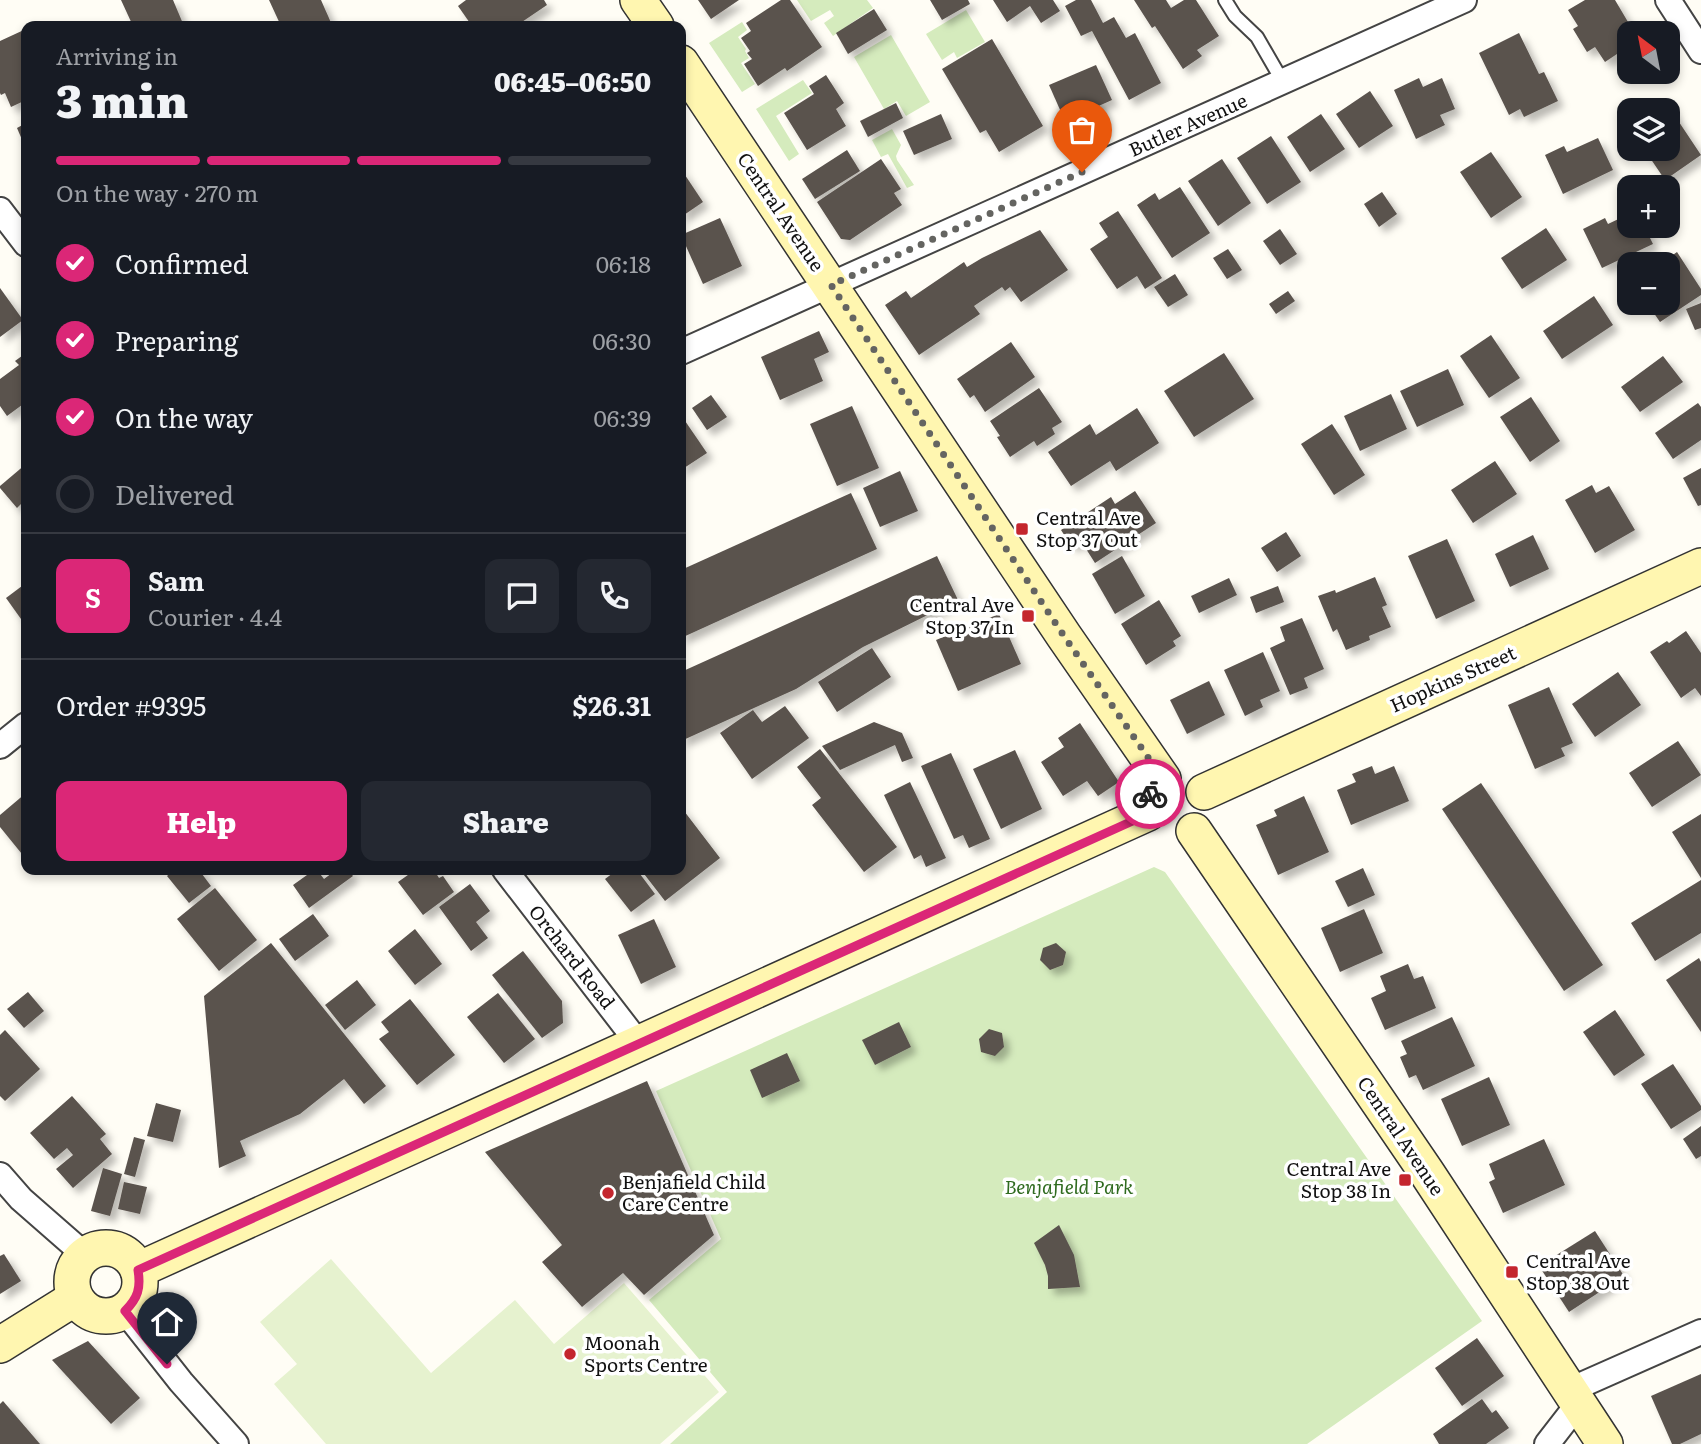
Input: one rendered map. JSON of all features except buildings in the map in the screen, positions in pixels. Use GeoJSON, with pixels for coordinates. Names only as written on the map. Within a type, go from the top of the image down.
{"type":"FeatureCollection","features":[{"type":"Feature","properties":{"kind":"street"},"geometry":{"type":"LineString","coordinates":[[638,0],[653,21]]}},
{"type":"Feature","properties":{"kind":"street","name":"Butler Avenue"},"geometry":{"type":"LineString","coordinates":[[686,350],[1464,0]]}},
{"type":"Feature","properties":{"kind":"street"},"geometry":{"type":"LineString","coordinates":[[1668,0],[1701,51]]}},
{"type":"Feature","properties":{"kind":"street","name":"Central Avenue"},"geometry":{"type":"LineString","coordinates":[[686,70],[1064,636],[1163,779]]}},
{"type":"Feature","properties":{"kind":"street"},"geometry":{"type":"LineString","coordinates":[[0,210],[21,237]]}},
{"type":"Feature","properties":{"kind":"street","name":"Hopkins Street"},"geometry":{"type":"LineString","coordinates":[[1205,792],[1701,566]]}},
{"type":"Feature","properties":{"kind":"street"},"geometry":{"type":"LineString","coordinates":[[0,746],[21,729]]}},
{"type":"Feature","properties":{"kind":"street"},"geometry":{"type":"LineString","coordinates":[[1186,777],[1194,780],[1205,792],[1208,809],[1201,825],[1194,831],[1174,835],[1166,833],[1152,822],[1148,814],[1150,794],[1163,779],[1186,777]]}},
{"type":"Feature","properties":{"kind":"street"},"geometry":{"type":"LineString","coordinates":[[138,1270],[1148,814]]}},
{"type":"Feature","properties":{"kind":"street","name":"Central Avenue"},"geometry":{"type":"LineString","coordinates":[[1194,831],[1427,1173],[1605,1444]]}},
{"type":"Feature","properties":{"kind":"street","name":"Orchard Road"},"geometry":{"type":"LineString","coordinates":[[509,875],[639,1044]]}},
{"type":"Feature","properties":{"kind":"street"},"geometry":{"type":"LineString","coordinates":[[0,1175],[21,1199],[85,1255]]}},
{"type":"Feature","properties":{"kind":"street"},"geometry":{"type":"LineString","coordinates":[[105,1247],[125,1253],[133,1261],[138,1270],[139,1293],[125,1311],[107,1317],[97,1315],[81,1306],[75,1298],[71,1279],[73,1270],[85,1255],[94,1249],[105,1247]]}},
{"type":"Feature","properties":{"kind":"street"},"geometry":{"type":"LineString","coordinates":[[0,1345],[75,1298]]}},
{"type":"Feature","properties":{"kind":"street"},"geometry":{"type":"LineString","coordinates":[[125,1311],[181,1382],[236,1444]]}},
{"type":"Feature","properties":{"kind":"street"},"geometry":{"type":"LineString","coordinates":[[1547,1444],[1574,1397],[1701,1332]]}},
{"type":"Feature","properties":{"kind":"lane"},"geometry":{"type":"LineString","coordinates":[[1225,0],[1235,16],[1257,37],[1283,82]]}},
{"type":"Feature","properties":{"kind":"green space"},"geometry":{"type":"Polygon","coordinates":[[[797,0],[867,0],[873,8],[833,36],[824,23],[834,16],[830,10],[811,21],[797,0]]]}},
{"type":"Feature","properties":{"kind":"green space"},"geometry":{"type":"Polygon","coordinates":[[[966,10],[985,42],[957,58],[954,52],[942,60],[926,34],[966,10]]]}},
{"type":"Feature","properties":{"kind":"green space"},"geometry":{"type":"Polygon","coordinates":[[[742,22],[747,30],[738,37],[749,58],[741,63],[755,84],[742,92],[709,43],[742,22]]]}},
{"type":"Feature","properties":{"kind":"green space"},"geometry":{"type":"Polygon","coordinates":[[[891,35],[930,102],[906,116],[897,101],[884,109],[854,57],[891,35]]]}},
{"type":"Feature","properties":{"kind":"green space"},"geometry":{"type":"Polygon","coordinates":[[[803,80],[812,93],[776,116],[799,154],[789,161],[756,109],[803,80]]]}},
{"type":"Feature","properties":{"kind":"green space"},"geometry":{"type":"Polygon","coordinates":[[[892,129],[901,145],[897,160],[914,185],[907,188],[888,154],[881,157],[872,140],[892,129]]]}},
{"type":"Feature","properties":{"kind":"green space","name":"Benjafield Park"},"geometry":{"type":"Polygon","coordinates":[[[1154,867],[1165,872],[1482,1321],[1307,1444],[670,1444],[727,1392],[649,1300],[721,1239],[656,1091],[1154,867]]]}},
{"type":"Feature","properties":{"kind":"green space","name":"Moonah Sports Centre"},"geometry":{"type":"Polygon","coordinates":[[[331,1259],[431,1373],[515,1300],[554,1344],[624,1283],[719,1392],[660,1444],[326,1444],[274,1384],[297,1364],[260,1322],[331,1259]]]}},
{"type":"Feature","properties":{"kind":"way so far"},"geometry":{"type":"LineString","coordinates":[[1082,172],[831,285],[1064,636],[1163,779],[1150,794]]}},
{"type":"Feature","properties":{"kind":"place","name":"Central Ave Stop 37 Out"},"geometry":{"type":"Point","coordinates":[1022,529]}},
{"type":"Feature","properties":{"kind":"place","name":"Central Ave Stop 37 In"},"geometry":{"type":"Point","coordinates":[1028,616]}},
{"type":"Feature","properties":{"kind":"place","name":"Central Ave Stop 38 In"},"geometry":{"type":"Point","coordinates":[1405,1180]}},
{"type":"Feature","properties":{"kind":"place","name":"Benjafield Child Care Centre"},"geometry":{"type":"Point","coordinates":[608,1193]}},
{"type":"Feature","properties":{"kind":"place","name":"Central Ave Stop 38 Out"},"geometry":{"type":"Point","coordinates":[1512,1272]}},
{"type":"Feature","properties":{"kind":"place","name":"Moonah Sports Centre"},"geometry":{"type":"Point","coordinates":[570,1354]}},
{"type":"Feature","properties":{"kind":"route"},"geometry":{"type":"LineString","coordinates":[[167,1364],[125,1311],[139,1293],[138,1270],[1148,814],[1150,794]]}}]}
